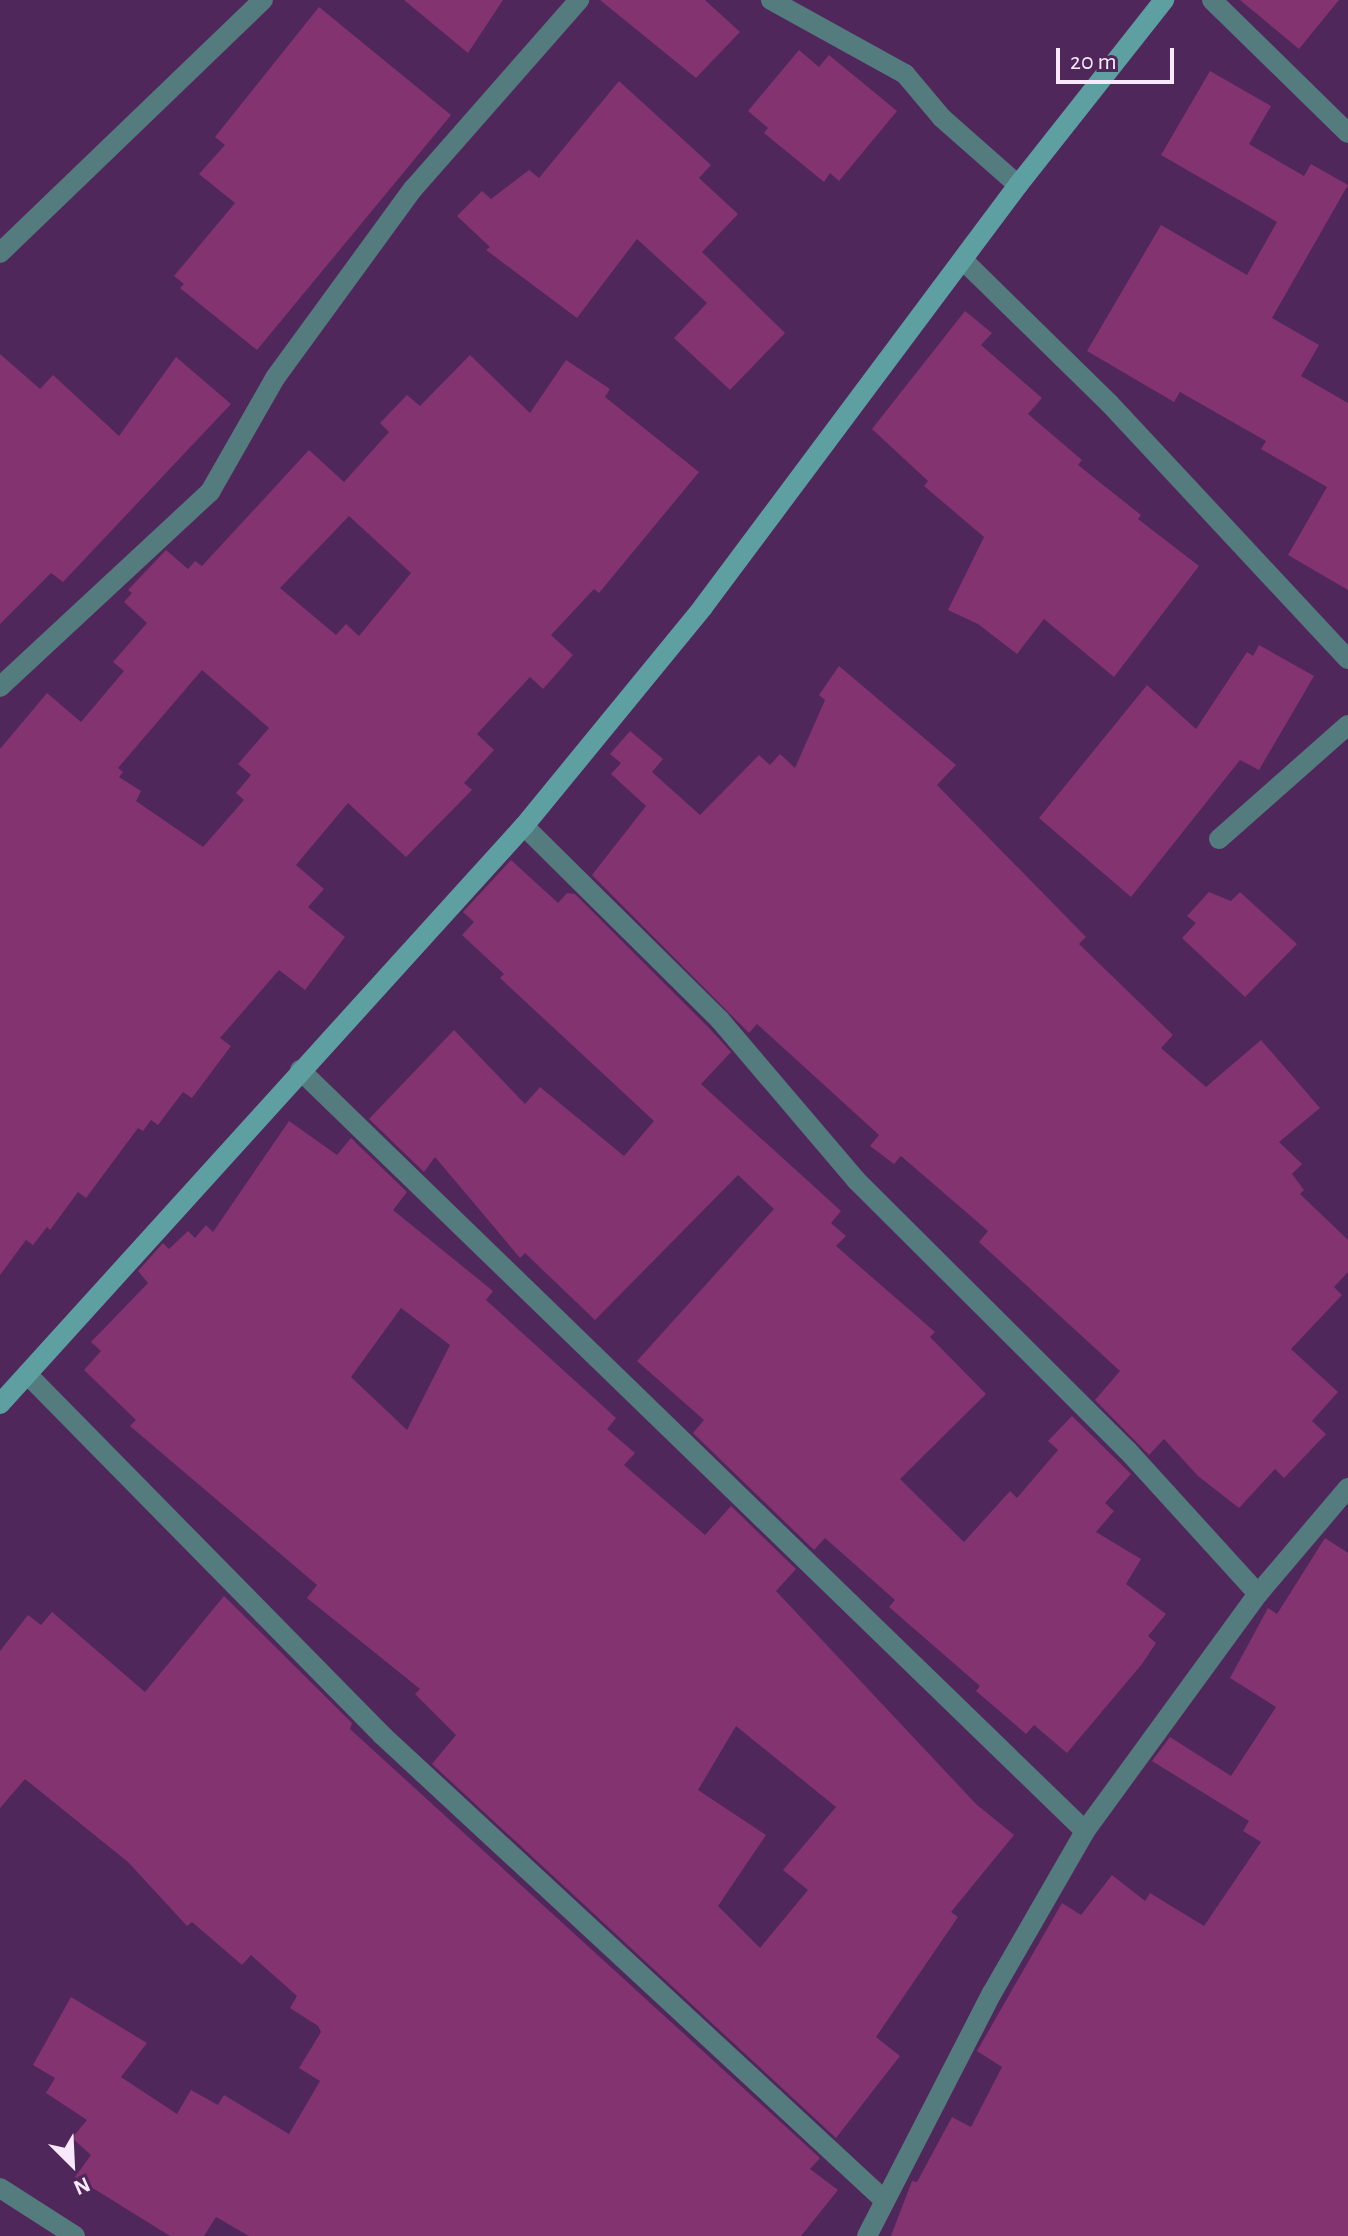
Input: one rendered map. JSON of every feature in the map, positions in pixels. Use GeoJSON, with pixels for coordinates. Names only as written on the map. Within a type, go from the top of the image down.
{"type":"FeatureCollection","features":[{"type":"Feature","properties":{"kind":"main road"},"geometry":{"type":"LineString","coordinates":[[0,1404],[524,826],[703,607],[965,262],[1018,185],[1164,0]]}},
{"type":"Feature","properties":{"kind":"street"},"geometry":{"type":"LineString","coordinates":[[0,253],[263,0]]}},
{"type":"Feature","properties":{"kind":"street"},"geometry":{"type":"LineString","coordinates":[[0,687],[210,492],[275,378],[413,189],[579,0]]}},
{"type":"Feature","properties":{"kind":"street"},"geometry":{"type":"LineString","coordinates":[[771,0],[905,74],[942,118],[1018,185]]}},
{"type":"Feature","properties":{"kind":"street"},"geometry":{"type":"LineString","coordinates":[[1212,0],[1348,133]]}},
{"type":"Feature","properties":{"kind":"street"},"geometry":{"type":"LineString","coordinates":[[965,262],[1109,403],[1348,659]]}},
{"type":"Feature","properties":{"kind":"street"},"geometry":{"type":"LineString","coordinates":[[1219,839],[1348,725]]}},
{"type":"Feature","properties":{"kind":"street"},"geometry":{"type":"LineString","coordinates":[[524,826],[720,1020],[856,1180],[1128,1451],[1258,1594]]}},
{"type":"Feature","properties":{"kind":"street"},"geometry":{"type":"LineString","coordinates":[[300,1070],[1085,1831]]}},
{"type":"Feature","properties":{"kind":"street"},"geometry":{"type":"LineString","coordinates":[[28,1375],[382,1735],[883,2199]]}},
{"type":"Feature","properties":{"kind":"street"},"geometry":{"type":"LineString","coordinates":[[867,2236],[883,2199],[1085,1831],[1258,1594],[1348,1488]]}},
{"type":"Feature","properties":{"kind":"street"},"geometry":{"type":"LineString","coordinates":[[0,2188],[75,2236]]}},
{"type":"Feature","properties":{"kind":"building"},"geometry":{"type":"Polygon","coordinates":[[[404,0],[503,0],[468,53],[404,0]]]}},
{"type":"Feature","properties":{"kind":"building"},"geometry":{"type":"Polygon","coordinates":[[[600,0],[705,0],[740,32],[696,78],[600,0]]]}},
{"type":"Feature","properties":{"kind":"building"},"geometry":{"type":"Polygon","coordinates":[[[1240,0],[1339,0],[1299,49],[1240,0]]]}},
{"type":"Feature","properties":{"kind":"building"},"geometry":{"type":"Polygon","coordinates":[[[319,7],[451,115],[257,350],[180,288],[184,284],[174,276],[235,203],[199,174],[225,145],[215,137],[319,7]]]}},
{"type":"Feature","properties":{"kind":"building"},"geometry":{"type":"Polygon","coordinates":[[[799,50],[819,67],[829,55],[897,111],[839,181],[830,173],[824,182],[764,133],[768,128],[748,111],[799,50]]]}},
{"type":"Feature","properties":{"kind":"building"},"geometry":{"type":"Polygon","coordinates":[[[1210,71],[1271,106],[1249,144],[1304,176],[1311,164],[1348,185],[1272,318],[1319,345],[1301,376],[1348,403],[1348,590],[1288,555],[1327,487],[1261,449],[1266,441],[1180,392],[1174,402],[1087,351],[1161,225],[1247,275],[1277,222],[1161,155],[1210,71]]]}},
{"type":"Feature","properties":{"kind":"building"},"geometry":{"type":"Polygon","coordinates":[[[619,81],[711,165],[699,178],[738,214],[702,252],[785,333],[730,390],[674,338],[707,303],[637,239],[577,318],[486,250],[490,247],[457,216],[482,191],[491,199],[529,170],[539,178],[619,81]]]}},
{"type":"Feature","properties":{"kind":"building"},"geometry":{"type":"Polygon","coordinates":[[[965,311],[992,333],[981,345],[1042,398],[1028,414],[1082,460],[1078,465],[1141,515],[1138,519],[1199,566],[1114,677],[1044,619],[1017,654],[978,624],[948,610],[984,537],[924,486],[928,481],[872,429],[965,311]]]}},
{"type":"Feature","properties":{"kind":"building"},"geometry":{"type":"Polygon","coordinates":[[[0,354],[40,389],[53,375],[119,436],[176,357],[231,404],[63,582],[51,573],[0,624],[0,354]]]}},
{"type":"Feature","properties":{"kind":"building"},"geometry":{"type":"Polygon","coordinates":[[[470,355],[530,413],[566,360],[610,389],[605,397],[699,472],[599,593],[594,589],[551,635],[573,655],[543,689],[530,677],[477,734],[494,750],[464,783],[472,790],[406,857],[348,803],[296,865],[324,889],[308,907],[345,937],[305,990],[279,970],[220,1038],[231,1046],[192,1098],[183,1092],[158,1125],[151,1120],[143,1131],[138,1128],[86,1198],[78,1192],[50,1230],[47,1227],[33,1245],[26,1240],[0,1275],[0,749],[47,693],[81,722],[124,671],[113,662],[147,623],[124,602],[132,593],[128,590],[166,550],[188,569],[195,561],[202,566],[309,450],[344,482],[389,432],[380,423],[407,395],[420,406],[470,355]],[[349,516],[280,588],[336,635],[346,624],[359,636],[411,573],[349,516]],[[202,670],[118,768],[123,772],[119,777],[141,791],[136,801],[203,847],[244,800],[236,793],[251,775],[238,764],[269,728],[202,670]]]}},
{"type":"Feature","properties":{"kind":"building"},"geometry":{"type":"Polygon","coordinates":[[[1259,645],[1314,676],[1259,770],[1240,760],[1131,897],[1039,818],[1147,685],[1196,729],[1247,652],[1253,656],[1259,645]]]}},
{"type":"Feature","properties":{"kind":"building"},"geometry":{"type":"Polygon","coordinates":[[[839,666],[956,765],[937,785],[1086,937],[1079,944],[1173,1035],[1161,1048],[1206,1087],[1261,1040],[1320,1108],[1279,1142],[1302,1164],[1292,1174],[1304,1190],[1300,1194],[1348,1240],[1348,1272],[1334,1287],[1342,1295],[1291,1349],[1338,1392],[1312,1421],[1326,1434],[1284,1478],[1275,1469],[1239,1508],[1198,1476],[1164,1439],[1149,1455],[1095,1400],[1120,1371],[979,1242],[988,1231],[901,1156],[894,1164],[870,1146],[879,1135],[757,1024],[749,1033],[592,875],[646,806],[611,774],[621,763],[610,754],[630,731],[663,759],[652,772],[700,815],[759,755],[770,765],[780,754],[795,768],[825,700],[819,695],[839,666]]]}},
{"type":"Feature","properties":{"kind":"building"},"geometry":{"type":"Polygon","coordinates":[[[511,860],[558,903],[567,893],[575,894],[731,1052],[701,1084],[841,1211],[831,1223],[846,1236],[836,1246],[935,1332],[930,1337],[986,1394],[900,1479],[964,1542],[1010,1491],[1017,1498],[1058,1450],[1048,1441],[1072,1416],[1131,1474],[1105,1503],[1114,1511],[1096,1532],[1141,1559],[1126,1584],[1166,1614],[1148,1636],[1156,1643],[1142,1664],[1067,1753],[1034,1725],[1026,1734],[976,1691],[980,1686],[889,1607],[895,1600],[825,1538],[814,1550],[693,1433],[704,1420],[637,1361],[774,1209],[738,1175],[595,1320],[525,1253],[520,1258],[435,1157],[424,1172],[369,1119],[454,1030],[525,1104],[540,1087],[624,1156],[654,1121],[500,978],[504,974],[462,935],[474,922],[463,912],[511,860]]]}},
{"type":"Feature","properties":{"kind":"building"},"geometry":{"type":"Polygon","coordinates":[[[1209,892],[1231,901],[1240,892],[1297,944],[1245,997],[1182,938],[1196,923],[1187,916],[1209,892]]]}},
{"type":"Feature","properties":{"kind":"building"},"geometry":{"type":"Polygon","coordinates":[[[289,1121],[337,1155],[351,1138],[407,1192],[393,1210],[493,1291],[486,1300],[616,1418],[607,1429],[635,1453],[624,1465],[705,1535],[731,1506],[796,1569],[776,1591],[976,1804],[1014,1835],[951,1912],[958,1917],[876,2037],[900,2056],[836,2138],[432,1764],[456,1735],[415,1694],[420,1689],[307,1598],[317,1585],[130,1426],[136,1420],[84,1370],[101,1351],[91,1342],[148,1283],[138,1271],[163,1243],[169,1249],[188,1231],[195,1238],[206,1225],[213,1232],[289,1121]],[[401,1308],[351,1377],[407,1430],[450,1345],[401,1308]],[[736,1726],[698,1790],[766,1835],[718,1906],[760,1948],[808,1890],[783,1870],[836,1807],[736,1726]]]}},
{"type":"Feature","properties":{"kind":"building"},"geometry":{"type":"Polygon","coordinates":[[[1325,1538],[1348,1553],[1348,2236],[891,2236],[912,2181],[917,2182],[952,2117],[971,2127],[1002,2067],[977,2051],[1062,1903],[1081,1915],[1112,1875],[1145,1901],[1150,1893],[1204,1926],[1261,1842],[1243,1831],[1249,1821],[1152,1761],[1170,1737],[1231,1776],[1276,1707],[1230,1678],[1268,1608],[1277,1614],[1325,1538]]]}},
{"type":"Feature","properties":{"kind":"building"},"geometry":{"type":"Polygon","coordinates":[[[224,1596],[352,1723],[350,1729],[820,2158],[810,2169],[838,2190],[801,2236],[249,2236],[216,2217],[204,2236],[170,2236],[75,2177],[91,2155],[72,2138],[87,2120],[46,2093],[55,2078],[33,2065],[71,1997],[147,2043],[121,2077],[177,2114],[191,2090],[218,2105],[224,2095],[289,2134],[320,2081],[299,2068],[321,2032],[318,2026],[290,2008],[297,1996],[251,1955],[242,1965],[192,1922],[187,1926],[128,1862],[25,1779],[0,1808],[0,1651],[28,1615],[41,1625],[52,1612],[145,1692],[224,1596]]]}}]}
